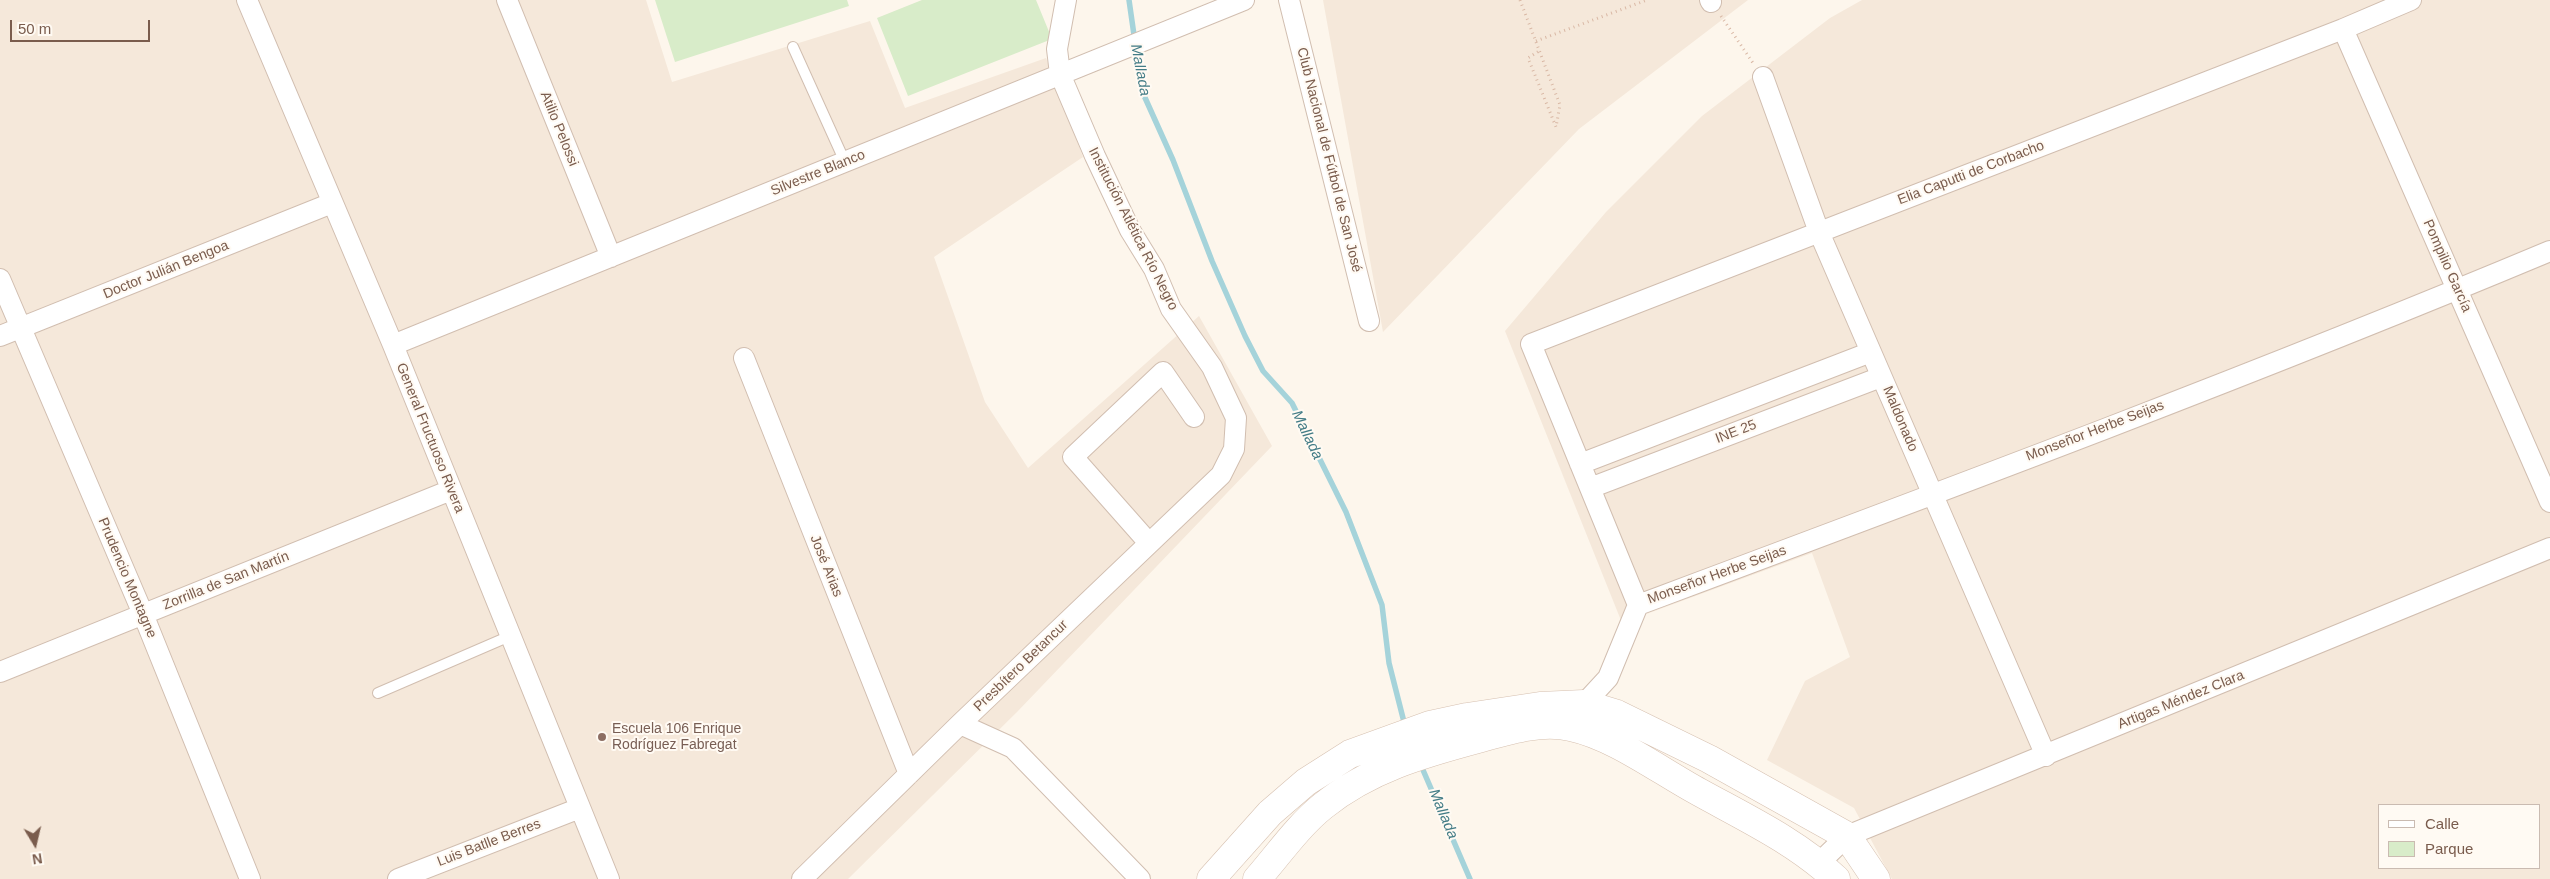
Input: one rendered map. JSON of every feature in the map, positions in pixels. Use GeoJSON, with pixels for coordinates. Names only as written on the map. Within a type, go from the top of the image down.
{"type":"FeatureCollection","features":[{"type":"Feature","properties":{"kind":"street","name":"General Fructuoso Rivera"},"geometry":{"type":"LineString","coordinates":[[247,0],[393,345],[609,879]]}},
{"type":"Feature","properties":{"kind":"street","name":"Atilio Pelossi"},"geometry":{"type":"LineString","coordinates":[[507,0],[611,257]]}},
{"type":"Feature","properties":{"kind":"street","name":"Institución Atlética Río Negro"},"geometry":{"type":"LineString","coordinates":[[1066,0],[1057,49],[1060,74],[1095,156],[1130,230],[1154,269],[1171,309],[1212,367],[1236,418],[1234,449]]}},
{"type":"Feature","properties":{"kind":"street","name":"Silvestre Blanco"},"geometry":{"type":"LineString","coordinates":[[393,345],[1244,0]]}},
{"type":"Feature","properties":{"kind":"street","name":"Club Nacional de Fútbol de San José"},"geometry":{"type":"LineString","coordinates":[[1290,0],[1369,321]]}},
{"type":"Feature","properties":{"kind":"street","name":"Elia Caputti de Corbacho"},"geometry":{"type":"LineString","coordinates":[[1580,464],[1531,344],[2343,29],[2411,0]]}},
{"type":"Feature","properties":{"kind":"street","name":"Pompilio García"},"geometry":{"type":"LineString","coordinates":[[2343,29],[2550,502]]}},
{"type":"Feature","properties":{"kind":"street","name":"Maldonado"},"geometry":{"type":"LineString","coordinates":[[1763,78],[1819,232],[2046,756]]}},
{"type":"Feature","properties":{"kind":"street","name":"Doctor Julián Bengoa"},"geometry":{"type":"LineString","coordinates":[[0,336],[332,203]]}},
{"type":"Feature","properties":{"kind":"street","name":"Monseñor Herbe Seijas"},"geometry":{"type":"LineString","coordinates":[[1638,605],[1933,495],[2457,290],[2550,251]]}},
{"type":"Feature","properties":{"kind":"street","name":"Prudencio Montagne"},"geometry":{"type":"LineString","coordinates":[[0,279],[19,328],[143,614],[250,879]]}},
{"type":"Feature","properties":{"kind":"street","name":"INE 25"},"geometry":{"type":"LineString","coordinates":[[1580,464],[1871,352]]}},
{"type":"Feature","properties":{"kind":"street","name":"José Arias"},"geometry":{"type":"LineString","coordinates":[[744,358],[909,774]]}},
{"type":"Feature","properties":{"kind":"street"},"geometry":{"type":"LineString","coordinates":[[1150,543],[1073,457],[1164,372],[1194,417]]}},
{"type":"Feature","properties":{"kind":"street","name":"INE 25"},"geometry":{"type":"LineString","coordinates":[[1590,488],[1881,377]]}},
{"type":"Feature","properties":{"kind":"street","name":"Presbítero Betancur"},"geometry":{"type":"LineString","coordinates":[[802,879],[960,724],[1221,475],[1234,449]]}},
{"type":"Feature","properties":{"kind":"street"},"geometry":{"type":"LineString","coordinates":[[1578,715],[1608,678],[1638,605],[1580,464]]}},
{"type":"Feature","properties":{"kind":"street","name":"Zorrilla de San Martín"},"geometry":{"type":"LineString","coordinates":[[0,672],[451,490]]}},
{"type":"Feature","properties":{"kind":"street","name":"Artigas Méndez Clara"},"geometry":{"type":"LineString","coordinates":[[1827,871],[1847,836],[2550,548]]}},
{"type":"Feature","properties":{"kind":"street"},"geometry":{"type":"LineString","coordinates":[[1211,879],[1270,813],[1306,782],[1350,754],[1396,750],[1435,737],[1467,717],[1540,706],[1578,715],[1616,714],[1708,758],[1847,836],[1876,879]]}},
{"type":"Feature","properties":{"kind":"street"},"geometry":{"type":"LineString","coordinates":[[1578,715],[1607,740],[1766,829],[1827,871]]}},
{"type":"Feature","properties":{"kind":"street"},"geometry":{"type":"LineString","coordinates":[[960,724],[1013,748],[1140,879]]}},
{"type":"Feature","properties":{"kind":"street"},"geometry":{"type":"LineString","coordinates":[[1257,879],[1322,807],[1362,780],[1396,750]]}},
{"type":"Feature","properties":{"kind":"street","name":"Luis Batlle Berres"},"geometry":{"type":"LineString","coordinates":[[398,879],[580,808]]}},
{"type":"Feature","properties":{"kind":"lane"},"geometry":{"type":"LineString","coordinates":[[793,48],[845,162]]}},
{"type":"Feature","properties":{"kind":"lane"},"geometry":{"type":"LineString","coordinates":[[378,693],[510,636]]}},
{"type":"Feature","properties":{"kind":"path"},"geometry":{"type":"LineString","coordinates":[[1520,0],[1540,51],[1560,105],[1556,127],[1528,58],[1540,51]]}},
{"type":"Feature","properties":{"kind":"path"},"geometry":{"type":"LineString","coordinates":[[1536,41],[1647,0]]}},
{"type":"Feature","properties":{"kind":"path"},"geometry":{"type":"LineString","coordinates":[[1711,1],[1763,78]]}},
{"type":"Feature","properties":{"kind":"shaded area"},"geometry":{"type":"Polygon","coordinates":[[[0,0],[646,0],[672,82],[870,21],[905,108],[1046,58],[1083,157],[934,257],[985,402],[1028,468],[1199,316],[1272,446],[1017,712],[848,879],[0,879],[0,0]]]}},
{"type":"Feature","properties":{"kind":"shaded area"},"geometry":{"type":"Polygon","coordinates":[[[1323,0],[1748,0],[1579,129],[1383,332],[1323,0]]]}},
{"type":"Feature","properties":{"kind":"shaded area"},"geometry":{"type":"Polygon","coordinates":[[[1862,0],[2550,0],[2550,879],[1892,879],[1854,808],[1767,760],[1805,681],[1850,657],[1812,553],[1622,623],[1505,331],[1606,212],[1702,116],[1830,18],[1862,0]]]}},
{"type":"Feature","properties":{"kind":"green space"},"geometry":{"type":"Polygon","coordinates":[[[655,0],[847,0],[849,6],[675,62],[655,0]]]}},
{"type":"Feature","properties":{"kind":"green space"},"geometry":{"type":"Polygon","coordinates":[[[922,0],[1036,0],[1052,39],[908,96],[877,18],[922,0]]]}},
{"type":"Feature","properties":{"kind":"waterway","name":"Mallada"},"geometry":{"type":"LineString","coordinates":[[1129,0],[1142,91],[1173,160],[1212,261],[1245,336],[1263,371],[1292,403],[1346,512],[1382,605],[1389,663],[1405,726]]}},
{"type":"Feature","properties":{"kind":"waterway","name":"Mallada"},"geometry":{"type":"LineString","coordinates":[[1420,763],[1470,879]]}},
{"type":"Feature","properties":{"kind":"place","name":"Escuela 106 Enrique Rodríguez Fabregat"},"geometry":{"type":"Point","coordinates":[602,737]}}]}
